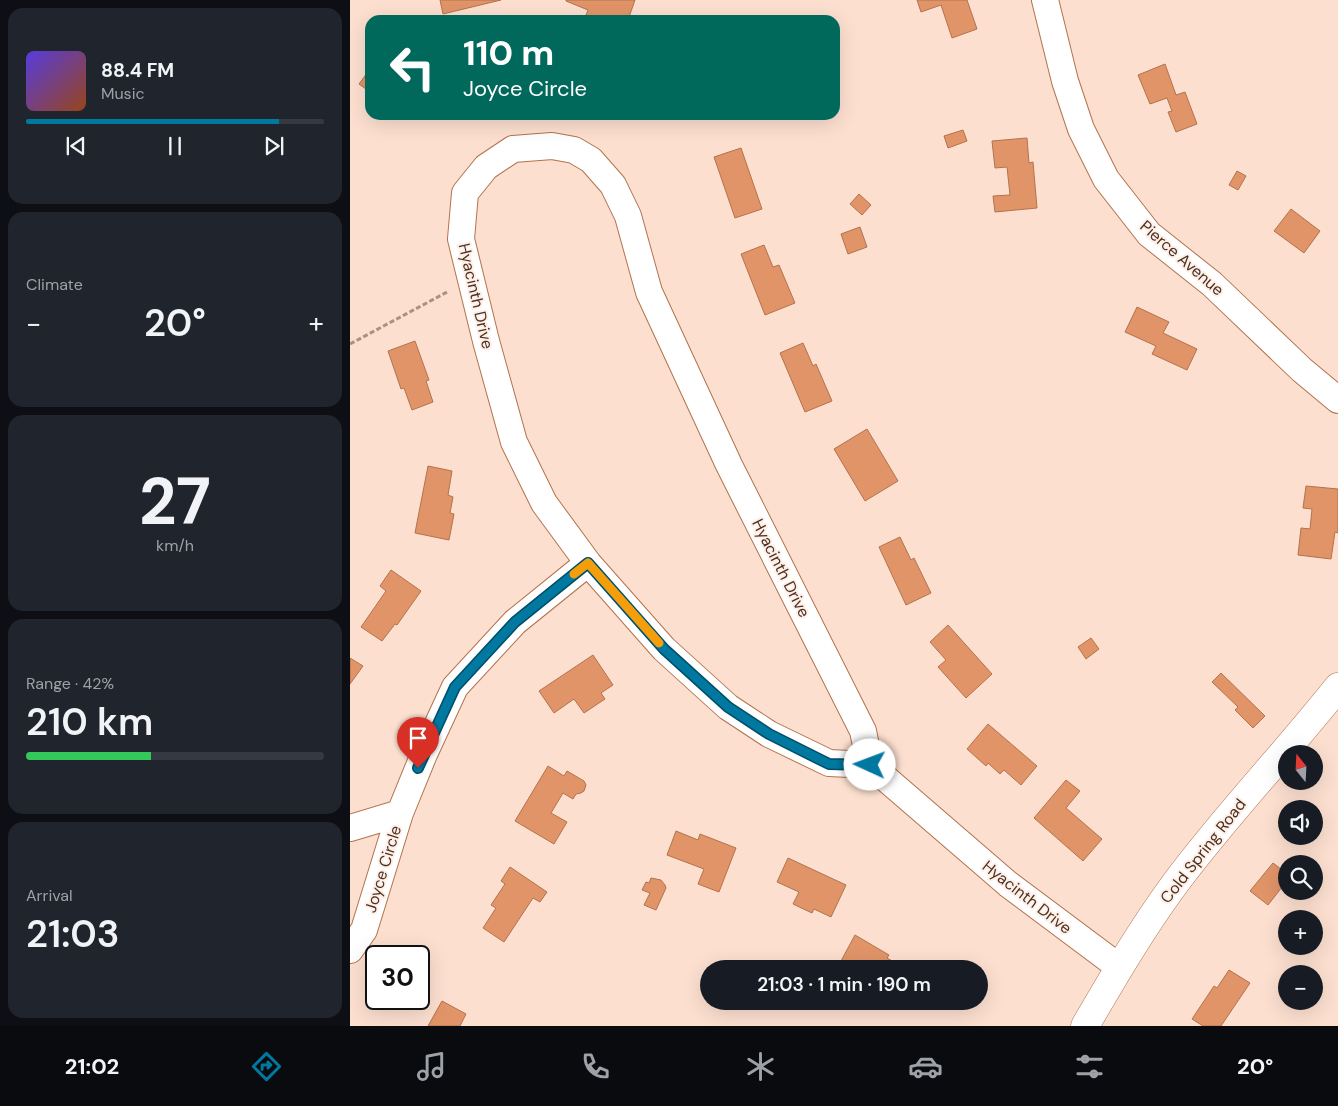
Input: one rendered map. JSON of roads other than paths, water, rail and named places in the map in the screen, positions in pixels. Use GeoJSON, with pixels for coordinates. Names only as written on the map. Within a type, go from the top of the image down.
{"type":"FeatureCollection","features":[{"type":"Feature","properties":{"kind":"street","name":"Pierce Avenue"},"geometry":{"type":"LineString","coordinates":[[1045,0],[1065,81],[1081,129],[1106,179],[1149,234],[1212,284],[1302,370],[1338,400]]}},
{"type":"Feature","properties":{"kind":"street","name":"Hyacinth Drive"},"geometry":{"type":"LineString","coordinates":[[870,765],[829,764],[769,734],[728,707],[664,649],[588,563],[544,503],[514,442],[486,341],[461,239],[464,193],[486,167],[513,149],[552,146],[574,150],[591,160],[613,185],[628,216],[650,292],[729,465],[863,731],[870,765],[1008,884],[1119,967]]}},
{"type":"Feature","properties":{"kind":"street","name":"Joyce Circle"},"geometry":{"type":"LineString","coordinates":[[350,950],[364,930],[400,813],[424,754],[455,687],[515,622],[588,563]]}},
{"type":"Feature","properties":{"kind":"street","name":"Cold Spring Road"},"geometry":{"type":"LineString","coordinates":[[1085,1026],[1119,967],[1174,886],[1234,809],[1338,687]]}},
{"type":"Feature","properties":{"kind":"street","name":"Joyce Circle"},"geometry":{"type":"LineString","coordinates":[[350,828],[400,813]]}}]}
